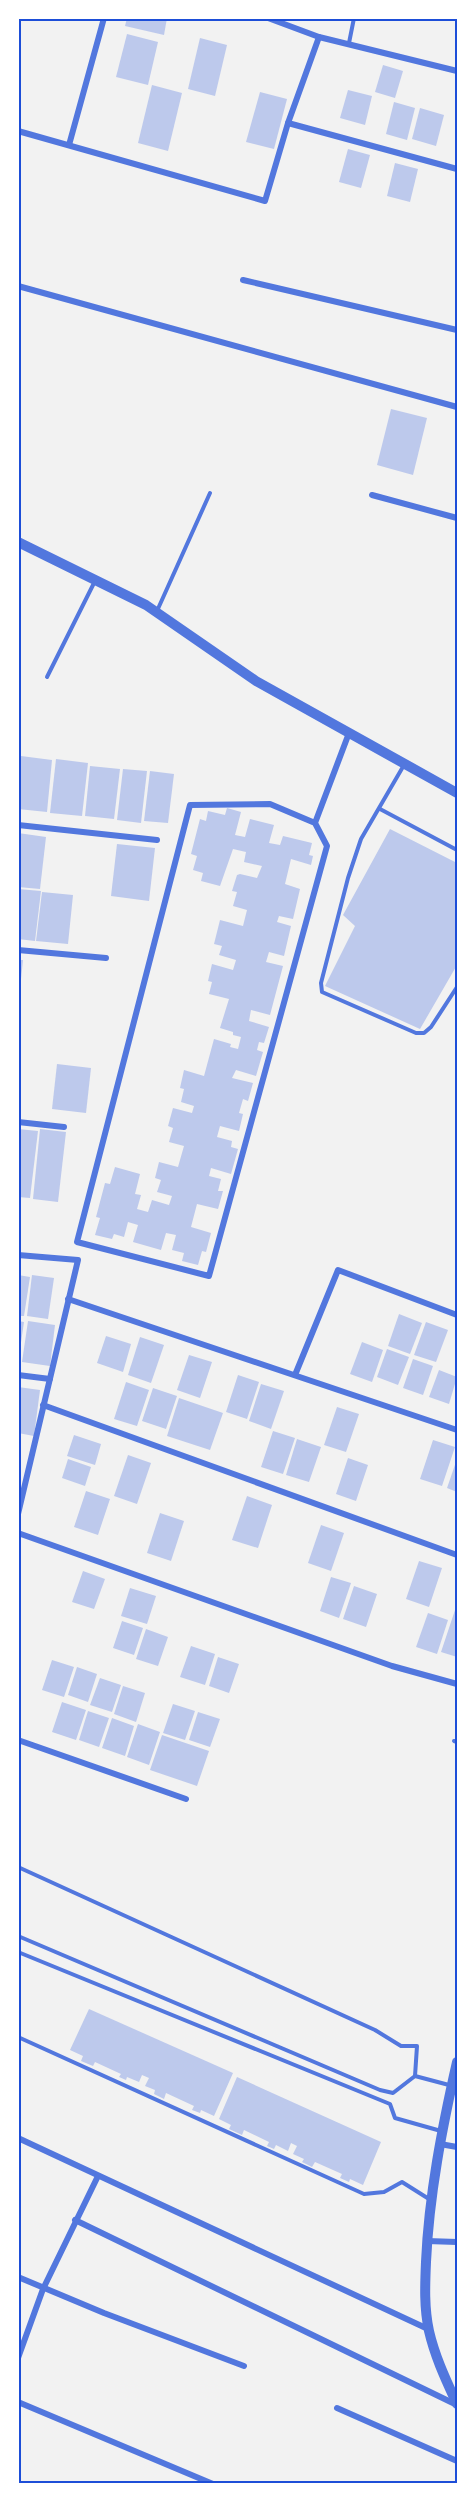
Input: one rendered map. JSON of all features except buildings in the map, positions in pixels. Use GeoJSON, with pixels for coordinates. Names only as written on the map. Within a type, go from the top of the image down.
{"type":"FeatureCollection","features":[{"type":"Feature","properties":{"kind":"street"},"geometry":{"type":"LineString","coordinates":[[69,145],[104,18]]}},
{"type":"Feature","properties":{"kind":"street"},"geometry":{"type":"LineString","coordinates":[[268,18],[319,37],[457,71]]}},
{"type":"Feature","properties":{"kind":"street"},"geometry":{"type":"LineString","coordinates":[[18,131],[265,201],[288,123],[319,37]]}},
{"type":"Feature","properties":{"kind":"street"},"geometry":{"type":"LineString","coordinates":[[288,123],[457,169]]}},
{"type":"Feature","properties":{"kind":"street"},"geometry":{"type":"LineString","coordinates":[[243,280],[457,330]]}},
{"type":"Feature","properties":{"kind":"street"},"geometry":{"type":"LineString","coordinates":[[18,286],[457,407]]}},
{"type":"Feature","properties":{"kind":"street"},"geometry":{"type":"LineString","coordinates":[[372,495],[457,518]]}},
{"type":"Feature","properties":{"kind":"street"},"geometry":{"type":"LineString","coordinates":[[18,542],[157,612],[256,681],[457,794]]}},
{"type":"Feature","properties":{"kind":"street"},"geometry":{"type":"LineString","coordinates":[[315,823],[270,804],[190,805],[77,1242],[209,1276],[327,846],[315,823],[349,733]]}},
{"type":"Feature","properties":{"kind":"street"},"geometry":{"type":"LineString","coordinates":[[18,825],[157,840]]}},
{"type":"Feature","properties":{"kind":"street"},"geometry":{"type":"LineString","coordinates":[[18,950],[106,958]]}},
{"type":"Feature","properties":{"kind":"street"},"geometry":{"type":"LineString","coordinates":[[18,1122],[64,1127]]}},
{"type":"Feature","properties":{"kind":"street"},"geometry":{"type":"LineString","coordinates":[[18,1256],[78,1260],[18,1512]]}},
{"type":"Feature","properties":{"kind":"street"},"geometry":{"type":"LineString","coordinates":[[295,1375],[338,1270],[457,1315]]}},
{"type":"Feature","properties":{"kind":"street"},"geometry":{"type":"LineString","coordinates":[[68,1299],[457,1430]]}},
{"type":"Feature","properties":{"kind":"street"},"geometry":{"type":"LineString","coordinates":[[18,1375],[50,1379]]}},
{"type":"Feature","properties":{"kind":"street"},"geometry":{"type":"LineString","coordinates":[[44,1405],[457,1555]]}},
{"type":"Feature","properties":{"kind":"street"},"geometry":{"type":"LineString","coordinates":[[18,1533],[392,1666],[457,1684]]}},
{"type":"Feature","properties":{"kind":"street"},"geometry":{"type":"LineString","coordinates":[[18,1740],[186,1799]]}},
{"type":"Feature","properties":{"kind":"street"},"geometry":{"type":"LineString","coordinates":[[457,2062],[440,2144],[427,2241],[424,2295],[428,2329],[436,2357],[457,2405]]}},
{"type":"Feature","properties":{"kind":"street"},"geometry":{"type":"LineString","coordinates":[[18,2138],[428,2329]]}},
{"type":"Feature","properties":{"kind":"street"},"geometry":{"type":"LineString","coordinates":[[440,2144],[457,2147]]}},
{"type":"Feature","properties":{"kind":"street"},"geometry":{"type":"LineString","coordinates":[[18,2358],[44,2289],[98,2175]]}},
{"type":"Feature","properties":{"kind":"street"},"geometry":{"type":"LineString","coordinates":[[75,2220],[457,2405]]}},
{"type":"Feature","properties":{"kind":"street"},"geometry":{"type":"LineString","coordinates":[[427,2241],[457,2242]]}},
{"type":"Feature","properties":{"kind":"street"},"geometry":{"type":"LineString","coordinates":[[18,2277],[244,2366]]}},
{"type":"Feature","properties":{"kind":"street"},"geometry":{"type":"LineString","coordinates":[[18,2402],[213,2484]]}},
{"type":"Feature","properties":{"kind":"street"},"geometry":{"type":"LineString","coordinates":[[337,2408],[457,2461]]}},
{"type":"Feature","properties":{"kind":"lane"},"geometry":{"type":"LineString","coordinates":[[350,43],[354,18]]}},
{"type":"Feature","properties":{"kind":"lane"},"geometry":{"type":"LineString","coordinates":[[157,612],[210,494]]}},
{"type":"Feature","properties":{"kind":"lane"},"geometry":{"type":"LineString","coordinates":[[47,677],[96,580]]}},
{"type":"Feature","properties":{"kind":"lane"},"geometry":{"type":"LineString","coordinates":[[405,764],[361,839],[348,878],[321,983],[322,992],[416,1033],[424,1034],[457,987]]}},
{"type":"Feature","properties":{"kind":"lane"},"geometry":{"type":"LineString","coordinates":[[380,808],[457,850]]}},
{"type":"Feature","properties":{"kind":"lane"},"geometry":{"type":"LineString","coordinates":[[18,1867],[375,2030],[401,2046],[417,2046],[415,2076],[393,2093],[380,2090],[18,1936]]}},
{"type":"Feature","properties":{"kind":"lane"},"geometry":{"type":"LineString","coordinates":[[18,1952],[390,2104],[395,2118],[443,2132]]}},
{"type":"Feature","properties":{"kind":"lane"},"geometry":{"type":"LineString","coordinates":[[18,2037],[364,2194],[384,2192],[402,2182],[432,2201]]}},
{"type":"Feature","properties":{"kind":"lane"},"geometry":{"type":"LineString","coordinates":[[415,2076],[451,2086]]}}]}
